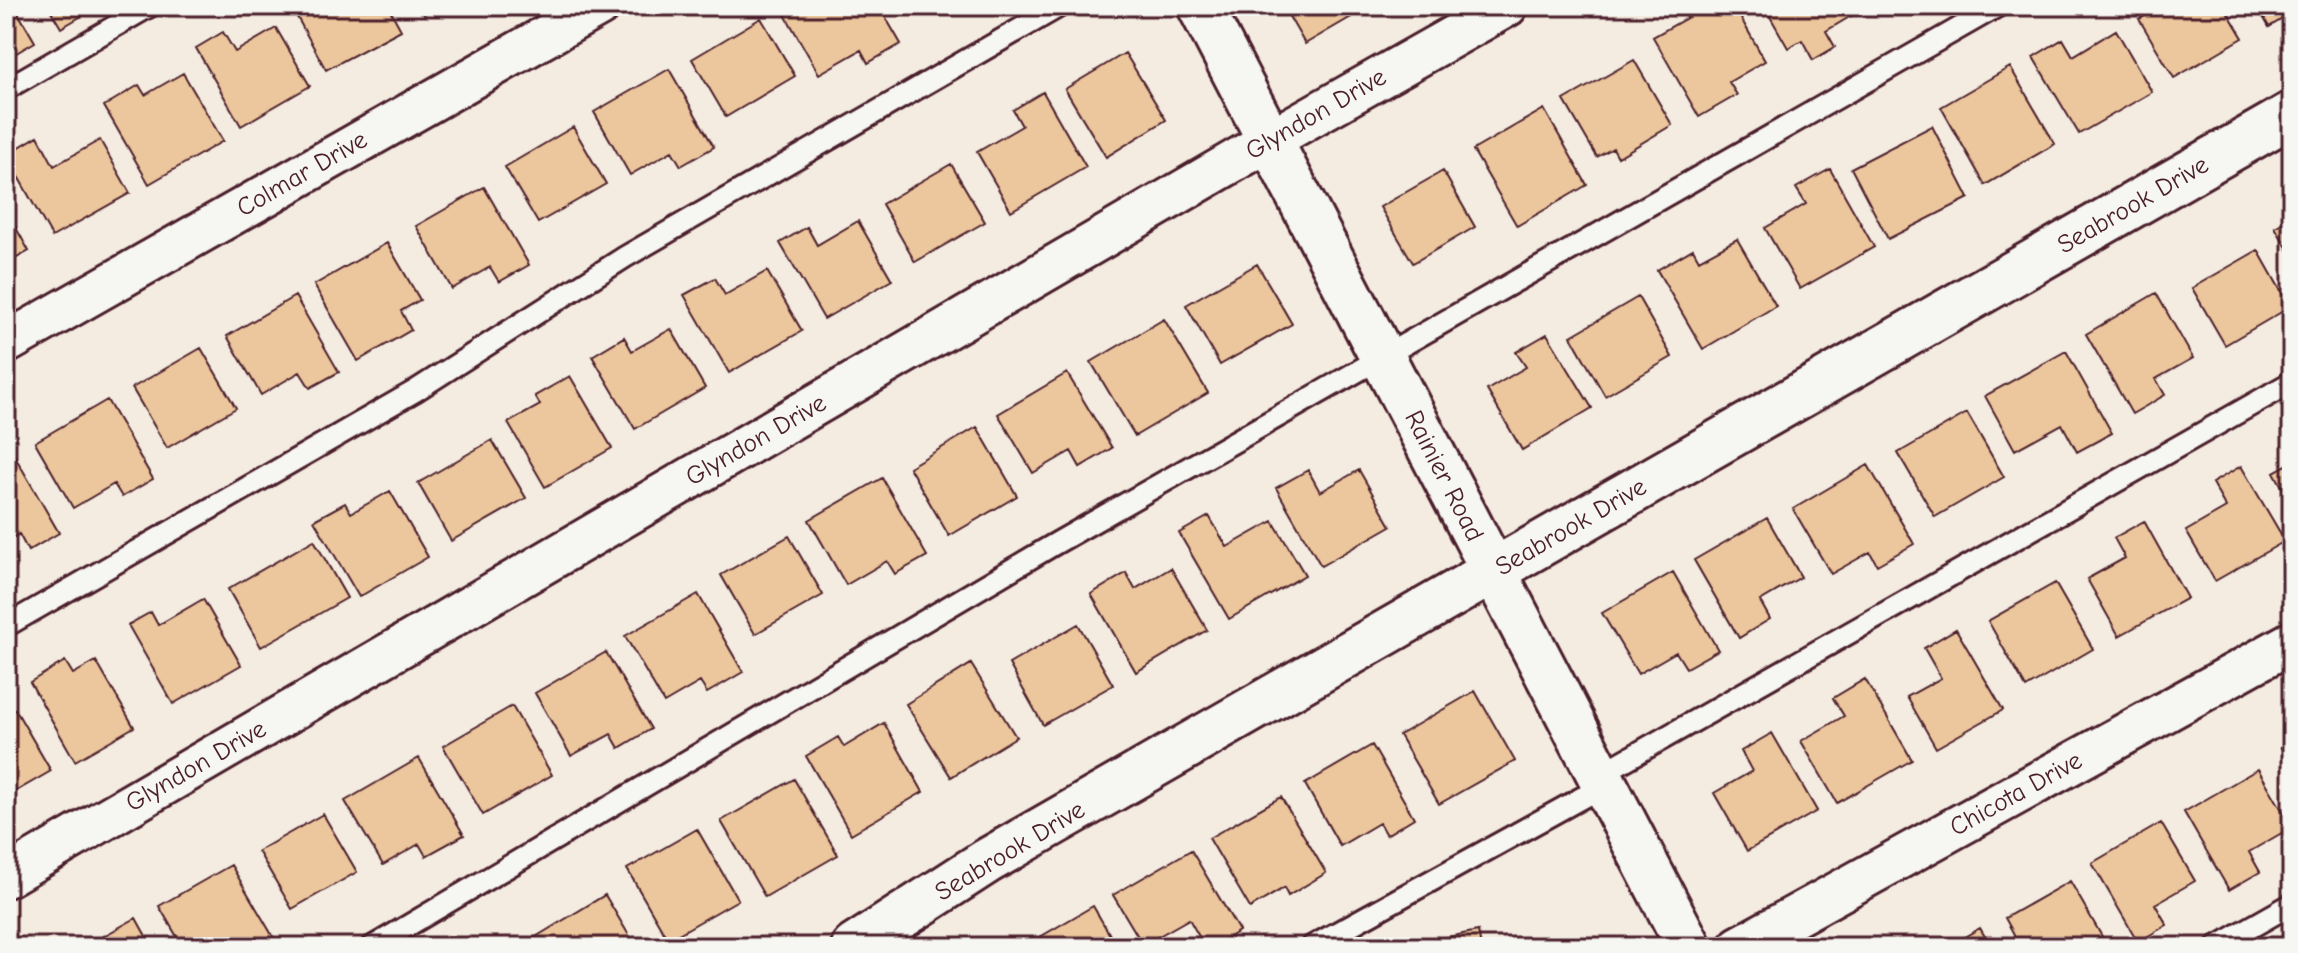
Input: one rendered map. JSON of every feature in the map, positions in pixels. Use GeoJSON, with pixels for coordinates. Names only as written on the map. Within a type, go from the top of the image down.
{"type":"FeatureCollection","features":[{"type":"Feature","properties":{"kind":"street","name":"Colmar Drive"},"geometry":{"type":"LineString","coordinates":[[6,343],[599,6]]}},
{"type":"Feature","properties":{"kind":"street","name":"Rainier Road"},"geometry":{"type":"LineString","coordinates":[[1200,6],[1689,947]]}},
{"type":"Feature","properties":{"kind":"street","name":"Glyndon Drive"},"geometry":{"type":"LineString","coordinates":[[6,877],[1270,140],[1507,6]]}},
{"type":"Feature","properties":{"kind":"street","name":"Seabrook Drive"},"geometry":{"type":"LineString","coordinates":[[854,947],[987,861],[2292,114]]}},
{"type":"Feature","properties":{"kind":"street","name":"Chicota Drive"},"geometry":{"type":"LineString","coordinates":[[1739,947],[2292,642]]}},
{"type":"Feature","properties":{"kind":"lane"},"geometry":{"type":"LineString","coordinates":[[6,89],[150,6]]}},
{"type":"Feature","properties":{"kind":"lane"},"geometry":{"type":"LineString","coordinates":[[6,626],[415,391],[625,257],[1060,6]]}},
{"type":"Feature","properties":{"kind":"lane"},"geometry":{"type":"LineString","coordinates":[[372,947],[773,707],[1998,6]]}},
{"type":"Feature","properties":{"kind":"lane"},"geometry":{"type":"LineString","coordinates":[[1311,947],[2292,382]]}},
{"type":"Feature","properties":{"kind":"lane"},"geometry":{"type":"LineString","coordinates":[[2216,947],[2292,904]]}},
{"type":"Feature","properties":{"kind":"building"},"geometry":{"type":"Polygon","coordinates":[[[6,6],[14,6],[35,42],[6,59],[6,6]]]}},
{"type":"Feature","properties":{"kind":"building"},"geometry":{"type":"Polygon","coordinates":[[[48,6],[99,6],[61,28],[48,6]]]}},
{"type":"Feature","properties":{"kind":"building"},"geometry":{"type":"Polygon","coordinates":[[[291,6],[388,6],[401,30],[326,70],[291,6]]]}},
{"type":"Feature","properties":{"kind":"building"},"geometry":{"type":"Polygon","coordinates":[[[420,6],[438,6],[424,14],[420,6]]]}},
{"type":"Feature","properties":{"kind":"building"},"geometry":{"type":"Polygon","coordinates":[[[780,6],[879,6],[901,44],[868,63],[861,50],[819,74],[780,6]]]}},
{"type":"Feature","properties":{"kind":"building"},"geometry":{"type":"Polygon","coordinates":[[[904,6],[924,6],[908,14],[904,6]]]}},
{"type":"Feature","properties":{"kind":"building"},"geometry":{"type":"Polygon","coordinates":[[[1283,6],[1370,6],[1305,44],[1283,6]]]}},
{"type":"Feature","properties":{"kind":"building"},"geometry":{"type":"Polygon","coordinates":[[[1708,6],[1734,6],[1765,61],[1729,82],[1737,95],[1699,117],[1653,37],[1708,6]]]}},
{"type":"Feature","properties":{"kind":"building"},"geometry":{"type":"Polygon","coordinates":[[[1764,6],[1859,6],[1861,10],[1826,31],[1835,47],[1813,60],[1802,40],[1788,48],[1764,6]]]}},
{"type":"Feature","properties":{"kind":"building"},"geometry":{"type":"Polygon","coordinates":[[[2163,6],[2224,6],[2243,38],[2174,78],[2139,19],[2163,6]]]}},
{"type":"Feature","properties":{"kind":"building"},"geometry":{"type":"Polygon","coordinates":[[[2257,6],[2292,6],[2292,13],[2269,27],[2257,6]]]}},
{"type":"Feature","properties":{"kind":"building"},"geometry":{"type":"Polygon","coordinates":[[[761,18],[795,76],[726,117],[692,59],[761,18]]]}},
{"type":"Feature","properties":{"kind":"building"},"geometry":{"type":"Polygon","coordinates":[[[276,28],[310,86],[241,126],[196,48],[223,32],[235,52],[276,28]]]}},
{"type":"Feature","properties":{"kind":"building"},"geometry":{"type":"Polygon","coordinates":[[[2116,30],[2152,92],[2079,134],[2033,57],[2063,39],[2073,56],[2116,30]]]}},
{"type":"Feature","properties":{"kind":"building"},"geometry":{"type":"Polygon","coordinates":[[[1125,53],[1166,120],[1106,157],[1065,89],[1125,53]]]}},
{"type":"Feature","properties":{"kind":"building"},"geometry":{"type":"Polygon","coordinates":[[[1634,60],[1672,125],[1618,157],[1613,148],[1597,157],[1564,100],[1634,60]]]}},
{"type":"Feature","properties":{"kind":"building"},"geometry":{"type":"Polygon","coordinates":[[[2010,67],[2055,144],[1985,185],[1941,107],[2010,67]]]}},
{"type":"Feature","properties":{"kind":"building"},"geometry":{"type":"Polygon","coordinates":[[[669,69],[714,147],[681,166],[672,151],[630,175],[594,112],[669,69]]]}},
{"type":"Feature","properties":{"kind":"building"},"geometry":{"type":"Polygon","coordinates":[[[183,73],[223,141],[149,184],[104,106],[139,85],[145,95],[183,73]]]}},
{"type":"Feature","properties":{"kind":"building"},"geometry":{"type":"Polygon","coordinates":[[[1043,92],[1086,167],[1011,211],[977,152],[1022,126],[1013,110],[1043,92]]]}},
{"type":"Feature","properties":{"kind":"building"},"geometry":{"type":"Polygon","coordinates":[[[1544,109],[1587,185],[1517,226],[1473,150],[1544,109]]]}},
{"type":"Feature","properties":{"kind":"building"},"geometry":{"type":"Polygon","coordinates":[[[1932,126],[1969,198],[1888,239],[1851,168],[1932,126]]]}},
{"type":"Feature","properties":{"kind":"building"},"geometry":{"type":"Polygon","coordinates":[[[573,127],[606,184],[538,223],[505,167],[573,127]]]}},
{"type":"Feature","properties":{"kind":"building"},"geometry":{"type":"Polygon","coordinates":[[[38,136],[54,166],[100,140],[130,193],[52,237],[6,155],[38,136]]]}},
{"type":"Feature","properties":{"kind":"building"},"geometry":{"type":"Polygon","coordinates":[[[951,164],[985,222],[915,262],[882,204],[951,164]]]}},
{"type":"Feature","properties":{"kind":"building"},"geometry":{"type":"Polygon","coordinates":[[[1830,169],[1874,247],[1800,289],[1765,228],[1806,204],[1796,188],[1830,169]]]}},
{"type":"Feature","properties":{"kind":"building"},"geometry":{"type":"Polygon","coordinates":[[[1443,171],[1475,227],[1413,263],[1380,207],[1443,171]]]}},
{"type":"Feature","properties":{"kind":"building"},"geometry":{"type":"Polygon","coordinates":[[[484,187],[529,265],[499,282],[490,267],[452,289],[416,226],[484,187]]]}},
{"type":"Feature","properties":{"kind":"building"},"geometry":{"type":"Polygon","coordinates":[[[6,210],[29,251],[6,264],[6,210]]]}},
{"type":"Feature","properties":{"kind":"building"},"geometry":{"type":"Polygon","coordinates":[[[2292,217],[2292,256],[2275,227],[2292,217]]]}},
{"type":"Feature","properties":{"kind":"building"},"geometry":{"type":"Polygon","coordinates":[[[858,221],[892,280],[824,319],[780,243],[807,227],[817,245],[858,221]]]}},
{"type":"Feature","properties":{"kind":"building"},"geometry":{"type":"Polygon","coordinates":[[[1737,239],[1776,306],[1703,349],[1657,270],[1693,249],[1699,260],[1737,239]]]}},
{"type":"Feature","properties":{"kind":"building"},"geometry":{"type":"Polygon","coordinates":[[[387,243],[420,300],[401,311],[411,330],[358,361],[314,285],[387,243]]]}},
{"type":"Feature","properties":{"kind":"building"},"geometry":{"type":"Polygon","coordinates":[[[2258,250],[2290,307],[2225,345],[2192,288],[2258,250]]]}},
{"type":"Feature","properties":{"kind":"building"},"geometry":{"type":"Polygon","coordinates":[[[1257,264],[1292,324],[1220,365],[1186,305],[1257,264]]]}},
{"type":"Feature","properties":{"kind":"building"},"geometry":{"type":"Polygon","coordinates":[[[767,271],[802,331],[729,373],[684,295],[715,278],[725,295],[767,271]]]}},
{"type":"Feature","properties":{"kind":"building"},"geometry":{"type":"Polygon","coordinates":[[[2156,293],[2193,358],[2156,379],[2165,395],[2132,414],[2086,334],[2156,293]]]}},
{"type":"Feature","properties":{"kind":"building"},"geometry":{"type":"Polygon","coordinates":[[[295,296],[339,372],[310,388],[300,372],[261,395],[227,336],[295,296]]]}},
{"type":"Feature","properties":{"kind":"building"},"geometry":{"type":"Polygon","coordinates":[[[1638,297],[1672,357],[1605,396],[1571,336],[1638,297]]]}},
{"type":"Feature","properties":{"kind":"building"},"geometry":{"type":"Polygon","coordinates":[[[1164,319],[1208,393],[1135,436],[1091,362],[1164,319]]]}},
{"type":"Feature","properties":{"kind":"building"},"geometry":{"type":"Polygon","coordinates":[[[671,329],[705,388],[635,429],[592,356],[624,337],[632,351],[671,329]]]}},
{"type":"Feature","properties":{"kind":"building"},"geometry":{"type":"Polygon","coordinates":[[[1547,334],[1592,408],[1522,450],[1487,390],[1526,367],[1516,352],[1547,334]]]}},
{"type":"Feature","properties":{"kind":"building"},"geometry":{"type":"Polygon","coordinates":[[[201,348],[236,408],[167,448],[132,388],[201,348]]]}},
{"type":"Feature","properties":{"kind":"building"},"geometry":{"type":"Polygon","coordinates":[[[2066,351],[2112,433],[2077,452],[2062,424],[2015,450],[1985,396],[2066,351]]]}},
{"type":"Feature","properties":{"kind":"building"},"geometry":{"type":"Polygon","coordinates":[[[1067,373],[1112,448],[1080,467],[1071,451],[1033,473],[998,414],[1067,373]]]}},
{"type":"Feature","properties":{"kind":"building"},"geometry":{"type":"Polygon","coordinates":[[[570,376],[612,448],[545,487],[508,423],[540,405],[535,396],[570,376]]]}},
{"type":"Feature","properties":{"kind":"building"},"geometry":{"type":"Polygon","coordinates":[[[107,400],[153,479],[122,497],[114,484],[73,508],[35,442],[107,400]]]}},
{"type":"Feature","properties":{"kind":"building"},"geometry":{"type":"Polygon","coordinates":[[[1967,413],[2004,477],[1935,517],[1898,453],[1967,413]]]}},
{"type":"Feature","properties":{"kind":"building"},"geometry":{"type":"Polygon","coordinates":[[[977,427],[1017,496],[949,536],[909,467],[977,427]]]}},
{"type":"Feature","properties":{"kind":"building"},"geometry":{"type":"Polygon","coordinates":[[[492,440],[526,498],[451,541],[418,483],[492,440]]]}},
{"type":"Feature","properties":{"kind":"building"},"geometry":{"type":"Polygon","coordinates":[[[13,453],[59,533],[28,551],[19,534],[6,542],[6,457],[13,453]]]}},
{"type":"Feature","properties":{"kind":"building"},"geometry":{"type":"Polygon","coordinates":[[[2292,462],[2292,505],[2274,472],[2292,462]]]}},
{"type":"Feature","properties":{"kind":"building"},"geometry":{"type":"Polygon","coordinates":[[[1868,465],[1914,544],[1877,565],[1870,552],[1831,574],[1793,509],[1868,465]]]}},
{"type":"Feature","properties":{"kind":"building"},"geometry":{"type":"Polygon","coordinates":[[[2241,466],[2285,541],[2215,581],[2186,531],[2226,508],[2212,483],[2241,466]]]}},
{"type":"Feature","properties":{"kind":"building"},"geometry":{"type":"Polygon","coordinates":[[[1308,470],[1320,492],[1359,470],[1391,526],[1321,566],[1276,488],[1308,470]]]}},
{"type":"Feature","properties":{"kind":"building"},"geometry":{"type":"Polygon","coordinates":[[[882,478],[927,556],[895,574],[887,561],[846,585],[809,520],[882,478]]]}},
{"type":"Feature","properties":{"kind":"building"},"geometry":{"type":"Polygon","coordinates":[[[390,491],[428,557],[359,597],[314,520],[345,503],[351,513],[390,491]]]}},
{"type":"Feature","properties":{"kind":"building"},"geometry":{"type":"Polygon","coordinates":[[[1209,516],[1227,547],[1273,521],[1305,575],[1229,619],[1179,533],[1209,516]]]}},
{"type":"Feature","properties":{"kind":"building"},"geometry":{"type":"Polygon","coordinates":[[[1767,518],[1801,577],[1760,601],[1770,619],[1739,638],[1694,560],[1767,518]]]}},
{"type":"Feature","properties":{"kind":"building"},"geometry":{"type":"Polygon","coordinates":[[[2144,521],[2187,598],[2119,636],[2087,579],[2125,558],[2114,538],[2144,521]]]}},
{"type":"Feature","properties":{"kind":"building"},"geometry":{"type":"Polygon","coordinates":[[[789,536],[823,595],[755,634],[721,575],[789,536]]]}},
{"type":"Feature","properties":{"kind":"building"},"geometry":{"type":"Polygon","coordinates":[[[314,540],[347,598],[261,647],[228,589],[314,540]]]}},
{"type":"Feature","properties":{"kind":"building"},"geometry":{"type":"Polygon","coordinates":[[[1171,568],[1207,630],[1136,672],[1091,594],[1126,573],[1135,589],[1171,568]]]}},
{"type":"Feature","properties":{"kind":"building"},"geometry":{"type":"Polygon","coordinates":[[[1673,572],[1718,650],[1686,668],[1676,652],[1638,674],[1602,613],[1673,572]]]}},
{"type":"Feature","properties":{"kind":"building"},"geometry":{"type":"Polygon","coordinates":[[[2055,583],[2093,649],[2026,688],[1988,621],[2055,583]]]}},
{"type":"Feature","properties":{"kind":"building"},"geometry":{"type":"Polygon","coordinates":[[[698,594],[743,672],[707,693],[700,682],[664,703],[625,636],[698,594]]]}},
{"type":"Feature","properties":{"kind":"building"},"geometry":{"type":"Polygon","coordinates":[[[203,599],[241,665],[173,704],[128,625],[151,612],[158,625],[203,599]]]}},
{"type":"Feature","properties":{"kind":"building"},"geometry":{"type":"Polygon","coordinates":[[[1078,624],[1113,685],[1043,725],[1009,664],[1078,624]]]}},
{"type":"Feature","properties":{"kind":"building"},"geometry":{"type":"Polygon","coordinates":[[[1956,629],[2003,710],[1936,748],[1907,697],[1941,678],[1924,648],[1956,629]]]}},
{"type":"Feature","properties":{"kind":"building"},"geometry":{"type":"Polygon","coordinates":[[[606,652],[651,729],[619,748],[611,734],[571,756],[535,693],[606,652]]]}},
{"type":"Feature","properties":{"kind":"building"},"geometry":{"type":"Polygon","coordinates":[[[65,661],[73,674],[96,661],[134,727],[75,761],[30,682],[65,661]]]}},
{"type":"Feature","properties":{"kind":"building"},"geometry":{"type":"Polygon","coordinates":[[[971,664],[1016,737],[951,777],[906,704],[971,664]]]}},
{"type":"Feature","properties":{"kind":"building"},"geometry":{"type":"Polygon","coordinates":[[[1865,679],[1912,760],[1837,803],[1801,741],[1844,716],[1833,698],[1865,679]]]}},
{"type":"Feature","properties":{"kind":"building"},"geometry":{"type":"Polygon","coordinates":[[[1475,691],[1515,761],[1439,804],[1399,735],[1475,691]]]}},
{"type":"Feature","properties":{"kind":"building"},"geometry":{"type":"Polygon","coordinates":[[[512,706],[552,775],[483,815],[443,746],[512,706]]]}},
{"type":"Feature","properties":{"kind":"building"},"geometry":{"type":"Polygon","coordinates":[[[15,709],[51,771],[6,797],[6,715],[15,709]]]}},
{"type":"Feature","properties":{"kind":"building"},"geometry":{"type":"Polygon","coordinates":[[[884,723],[923,792],[851,834],[806,756],[838,737],[844,747],[884,723]]]}},
{"type":"Feature","properties":{"kind":"building"},"geometry":{"type":"Polygon","coordinates":[[[1772,733],[1817,811],[1747,851],[1714,793],[1752,771],[1741,751],[1772,733]]]}},
{"type":"Feature","properties":{"kind":"building"},"geometry":{"type":"Polygon","coordinates":[[[2292,742],[2292,767],[2281,748],[2292,742]]]}},
{"type":"Feature","properties":{"kind":"building"},"geometry":{"type":"Polygon","coordinates":[[[1372,745],[1414,818],[1386,835],[1379,823],[1340,846],[1305,784],[1372,745]]]}},
{"type":"Feature","properties":{"kind":"building"},"geometry":{"type":"Polygon","coordinates":[[[419,758],[464,835],[426,856],[419,844],[383,865],[345,801],[419,758]]]}},
{"type":"Feature","properties":{"kind":"building"},"geometry":{"type":"Polygon","coordinates":[[[2258,769],[2292,827],[2249,852],[2260,872],[2229,890],[2184,812],[2258,769]]]}},
{"type":"Feature","properties":{"kind":"building"},"geometry":{"type":"Polygon","coordinates":[[[794,779],[838,855],[765,897],[721,821],[794,779]]]}},
{"type":"Feature","properties":{"kind":"building"},"geometry":{"type":"Polygon","coordinates":[[[1281,797],[1326,873],[1288,896],[1284,888],[1250,908],[1209,838],[1281,797]]]}},
{"type":"Feature","properties":{"kind":"building"},"geometry":{"type":"Polygon","coordinates":[[[323,814],[357,872],[292,909],[258,851],[323,814]]]}},
{"type":"Feature","properties":{"kind":"building"},"geometry":{"type":"Polygon","coordinates":[[[2161,823],[2195,881],[2155,904],[2167,925],[2138,942],[2092,863],[2161,823]]]}},
{"type":"Feature","properties":{"kind":"building"},"geometry":{"type":"Polygon","coordinates":[[[697,829],[738,900],[668,940],[627,869],[697,829]]]}},
{"type":"Feature","properties":{"kind":"building"},"geometry":{"type":"Polygon","coordinates":[[[1191,850],[1239,931],[1212,947],[1205,947],[1189,919],[1143,945],[1113,895],[1191,850]]]}},
{"type":"Feature","properties":{"kind":"building"},"geometry":{"type":"Polygon","coordinates":[[[231,865],[275,940],[264,947],[234,947],[232,944],[226,947],[183,947],[159,906],[231,865]]]}},
{"type":"Feature","properties":{"kind":"building"},"geometry":{"type":"Polygon","coordinates":[[[2070,881],[2108,947],[2021,947],[2005,918],[2070,881]]]}},
{"type":"Feature","properties":{"kind":"building"},"geometry":{"type":"Polygon","coordinates":[[[605,895],[636,947],[539,947],[534,938],[605,895]]]}},
{"type":"Feature","properties":{"kind":"building"},"geometry":{"type":"Polygon","coordinates":[[[1093,906],[1117,947],[1023,947],[1093,906]]]}},
{"type":"Feature","properties":{"kind":"building"},"geometry":{"type":"Polygon","coordinates":[[[136,918],[152,947],[84,947],[136,918]]]}},
{"type":"Feature","properties":{"kind":"building"},"geometry":{"type":"Polygon","coordinates":[[[1980,928],[1991,947],[1947,947],[1980,928]]]}},
{"type":"Feature","properties":{"kind":"building"},"geometry":{"type":"Polygon","coordinates":[[[1478,931],[1481,947],[1403,947],[1403,946],[1478,931]]]}}]}
